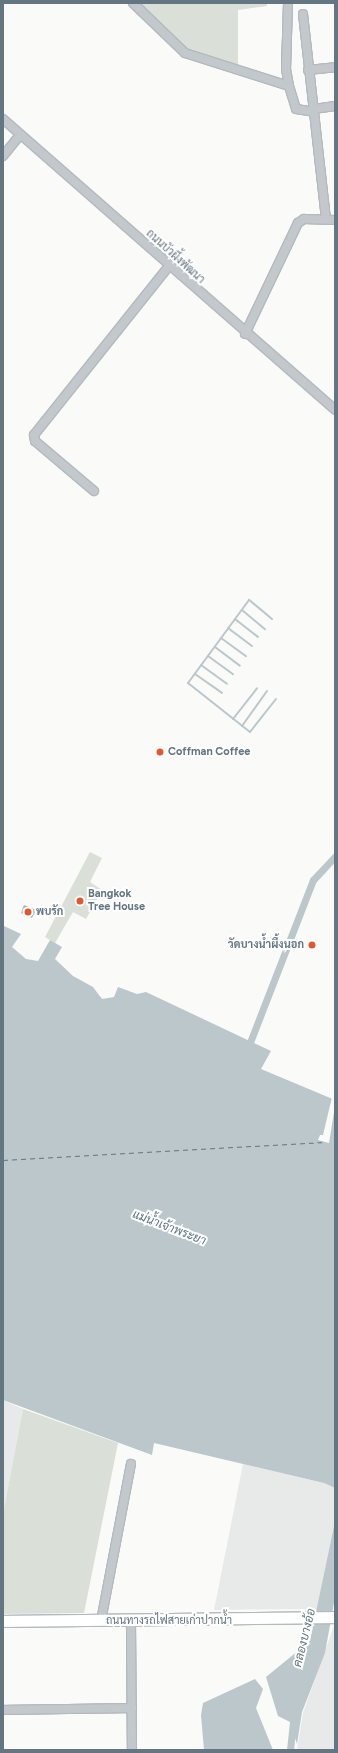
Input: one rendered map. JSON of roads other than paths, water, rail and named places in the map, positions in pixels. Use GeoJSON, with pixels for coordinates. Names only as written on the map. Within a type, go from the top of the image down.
{"type":"FeatureCollection","features":[{"type":"Feature","properties":{"kind":"main road","name":"ถนนทางรถไฟสายเก่าปากน้ำ"},"geometry":{"type":"LineString","coordinates":[[3,1621],[131,1621],[335,1617]]}},
{"type":"Feature","properties":{"kind":"street"},"geometry":{"type":"LineString","coordinates":[[133,3],[185,53],[289,86]]}},
{"type":"Feature","properties":{"kind":"street"},"geometry":{"type":"LineString","coordinates":[[288,3],[286,69],[289,86],[296,109],[314,110],[335,106]]}},
{"type":"Feature","properties":{"kind":"street"},"geometry":{"type":"LineString","coordinates":[[304,14],[308,70],[326,219]]}},
{"type":"Feature","properties":{"kind":"street"},"geometry":{"type":"LineString","coordinates":[[308,70],[335,67]]}},
{"type":"Feature","properties":{"kind":"street","name":"ถนนบัวผึ้งพัฒนา"},"geometry":{"type":"LineString","coordinates":[[3,119],[245,334],[335,410]]}},
{"type":"Feature","properties":{"kind":"street"},"geometry":{"type":"LineString","coordinates":[[3,156],[20,135]]}},
{"type":"Feature","properties":{"kind":"street"},"geometry":{"type":"LineString","coordinates":[[245,334],[291,233],[304,219],[335,220]]}},
{"type":"Feature","properties":{"kind":"street"},"geometry":{"type":"LineString","coordinates":[[94,491],[35,441],[34,435],[169,266]]}},
{"type":"Feature","properties":{"kind":"street"},"geometry":{"type":"LineString","coordinates":[[101,1621],[131,1464]]}},
{"type":"Feature","properties":{"kind":"street"},"geometry":{"type":"LineString","coordinates":[[131,1621],[132,1750]]}},
{"type":"Feature","properties":{"kind":"street"},"geometry":{"type":"LineString","coordinates":[[3,1710],[132,1708]]}},
{"type":"Feature","properties":{"kind":"water","name":"แม่น้ำเจ้าพระยา"},"geometry":{"type":"Polygon","coordinates":[[[4,926],[21,934],[12,947],[26,959],[38,961],[50,940],[62,947],[55,959],[73,976],[93,987],[102,999],[114,997],[118,987],[137,994],[146,992],[271,1051],[261,1069],[335,1100],[335,1488],[324,1483],[154,1443],[152,1455],[3,1400],[4,926]]]}},
{"type":"Feature","properties":{"kind":"water"},"geometry":{"type":"Polygon","coordinates":[[[335,1521],[335,1597],[325,1653],[302,1712],[297,1744],[290,1722],[278,1716],[266,1677],[310,1641],[335,1521]]]}},
{"type":"Feature","properties":{"kind":"water"},"geometry":{"type":"Polygon","coordinates":[[[255,1679],[263,1689],[256,1708],[273,1750],[204,1750],[201,1715],[203,1703],[255,1679]]]}},
{"type":"Feature","properties":{"kind":"waterway"},"geometry":{"type":"LineString","coordinates":[[272,619],[249,600],[188,683],[250,732],[276,699]]}},
{"type":"Feature","properties":{"kind":"waterway"},"geometry":{"type":"LineString","coordinates":[[242,610],[265,629]]}},
{"type":"Feature","properties":{"kind":"waterway"},"geometry":{"type":"LineString","coordinates":[[235,619],[258,637]]}},
{"type":"Feature","properties":{"kind":"waterway"},"geometry":{"type":"LineString","coordinates":[[228,628],[252,646]]}},
{"type":"Feature","properties":{"kind":"waterway"},"geometry":{"type":"LineString","coordinates":[[221,638],[246,656]]}},
{"type":"Feature","properties":{"kind":"waterway"},"geometry":{"type":"LineString","coordinates":[[215,647],[240,666]]}},
{"type":"Feature","properties":{"kind":"waterway"},"geometry":{"type":"LineString","coordinates":[[208,656],[233,674]]}},
{"type":"Feature","properties":{"kind":"waterway"},"geometry":{"type":"LineString","coordinates":[[201,665],[227,684]]}},
{"type":"Feature","properties":{"kind":"waterway"},"geometry":{"type":"LineString","coordinates":[[195,674],[222,693]]}},
{"type":"Feature","properties":{"kind":"waterway"},"geometry":{"type":"LineString","coordinates":[[233,719],[257,688]]}},
{"type":"Feature","properties":{"kind":"waterway"},"geometry":{"type":"LineString","coordinates":[[242,726],[267,691]]}},
{"type":"Feature","properties":{"kind":"waterway"},"geometry":{"type":"LineString","coordinates":[[247,1050],[313,880],[335,856]]}},
{"type":"Feature","properties":{"kind":"waterway","name":"คลองบางอ้อ"},"geometry":{"type":"LineString","coordinates":[[290,1750],[293,1722]]}},
{"type":"Feature","properties":{"kind":"place","name":"Coffman Coffee"},"geometry":{"type":"Point","coordinates":[160,752]}},
{"type":"Feature","properties":{"kind":"place","name":"Bangkok Tree House"},"geometry":{"type":"Point","coordinates":[80,901]}},
{"type":"Feature","properties":{"kind":"place","name":"พบรัก"},"geometry":{"type":"Point","coordinates":[28,912]}},
{"type":"Feature","properties":{"kind":"place","name":"วัดบางน้ำผึ้งนอก"},"geometry":{"type":"Point","coordinates":[312,945]}}]}
